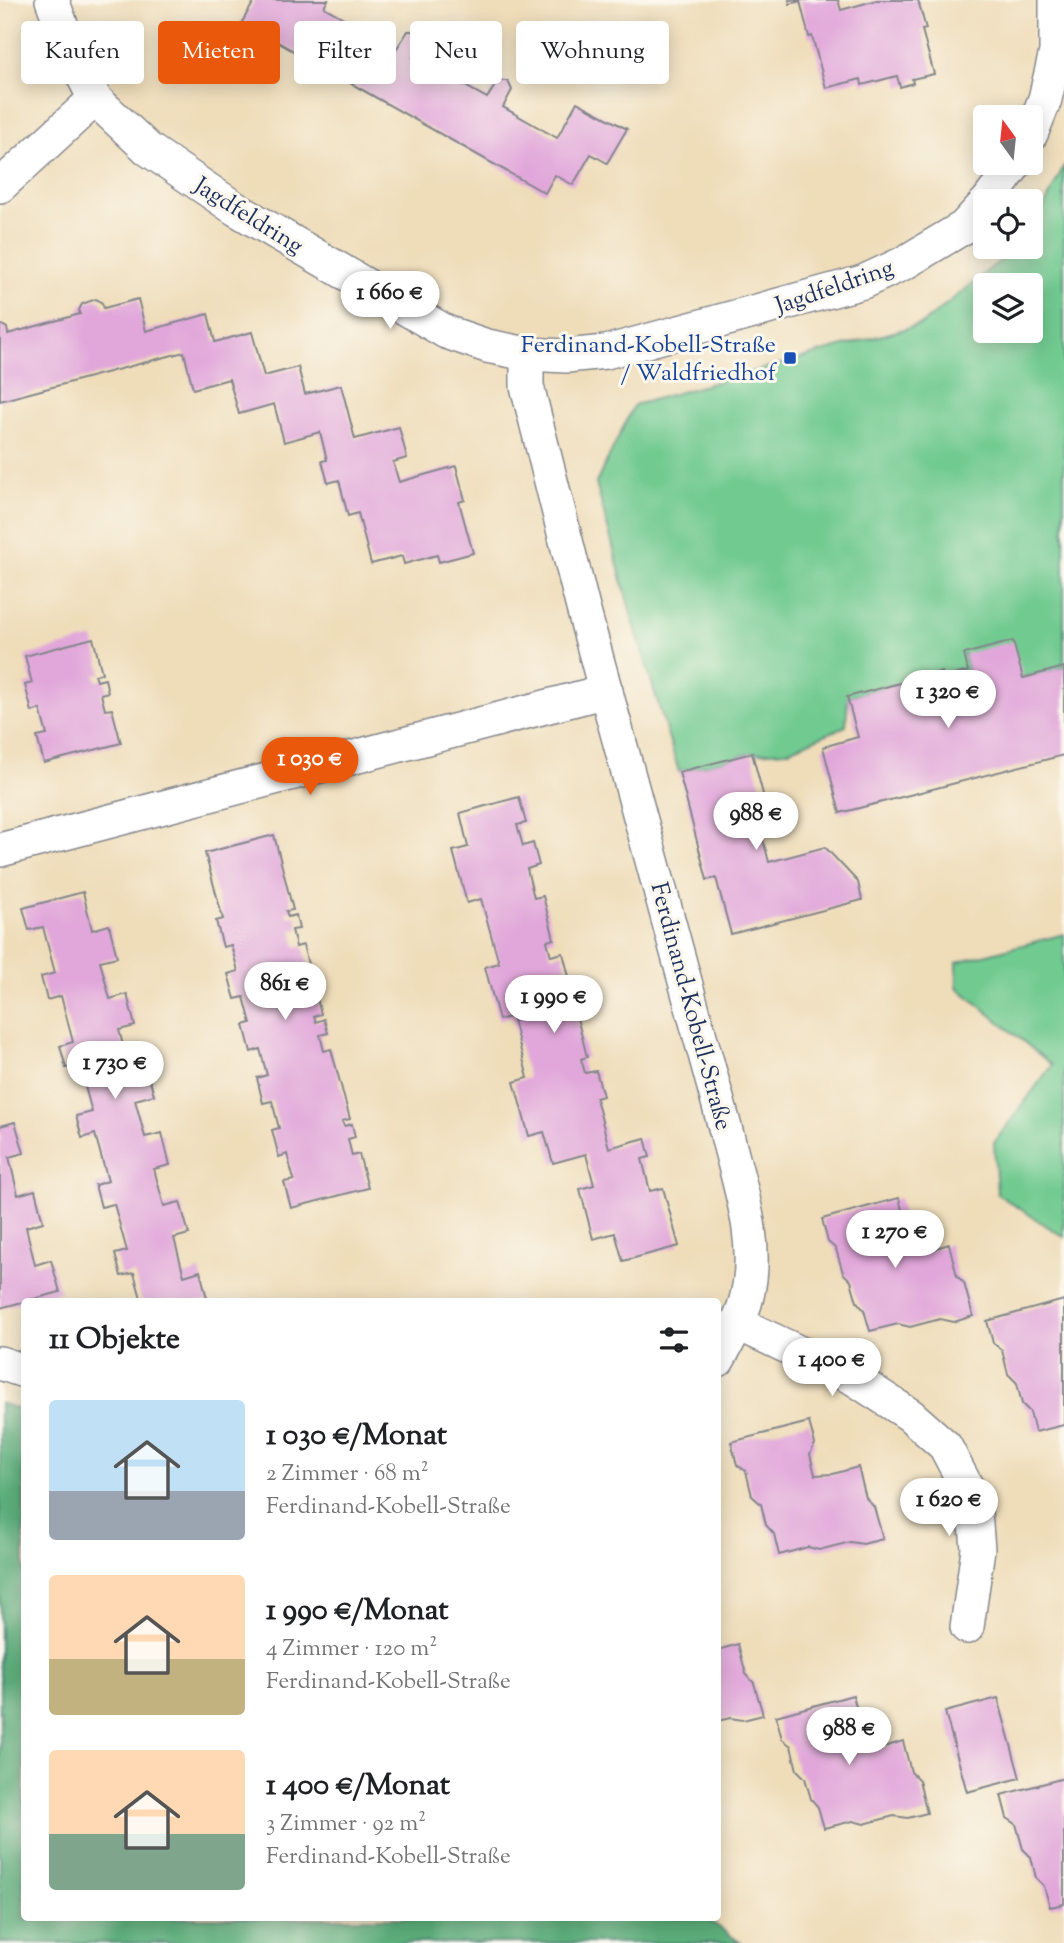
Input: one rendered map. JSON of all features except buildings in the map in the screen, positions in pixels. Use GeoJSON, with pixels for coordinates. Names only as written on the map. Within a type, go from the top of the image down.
{"type":"FeatureCollection","features":[{"type":"Feature","properties":{"kind":"street","name":"Jagdfeldring"},"geometry":{"type":"LineString","coordinates":[[52,0],[72,54],[95,99],[148,149],[247,216],[446,332],[487,345],[527,354],[566,356],[606,352],[863,282],[904,263],[964,227],[973,218]]}},
{"type":"Feature","properties":{"kind":"street"},"geometry":{"type":"LineString","coordinates":[[1043,105],[1056,52],[1056,0]]}},
{"type":"Feature","properties":{"kind":"street"},"geometry":{"type":"LineString","coordinates":[[0,186],[95,99]]}},
{"type":"Feature","properties":{"kind":"street","name":"Ferdinand-Kobell-Straße"},"geometry":{"type":"LineString","coordinates":[[527,354],[527,386],[606,691],[727,1135],[748,1223],[752,1270],[747,1298],[721,1354]]}},
{"type":"Feature","properties":{"kind":"street"},"geometry":{"type":"LineString","coordinates":[[0,850],[606,691]]}},
{"type":"Feature","properties":{"kind":"street"},"geometry":{"type":"LineString","coordinates":[[737,1323],[853,1378],[910,1415],[945,1446],[974,1501],[978,1549],[967,1627]]}},
{"type":"Feature","properties":{"kind":"street"},"geometry":{"type":"LineString","coordinates":[[0,1363],[21,1370]]}},
{"type":"Feature","properties":{"kind":"green space"},"geometry":{"type":"Polygon","coordinates":[[[1064,165],[1064,667],[1023,678],[964,654],[968,671],[944,678],[942,672],[848,697],[846,726],[787,751],[752,753],[679,772],[633,621],[596,483],[634,405],[922,324],[973,283],[973,343],[1043,343],[1043,273],[985,273],[1002,259],[1043,259],[1043,210],[1064,165]]]}},
{"type":"Feature","properties":{"kind":"green space"},"geometry":{"type":"Polygon","coordinates":[[[1064,934],[1064,1237],[997,1194],[994,1143],[1052,1065],[957,987],[957,962],[1064,934]]]}},
{"type":"Feature","properties":{"kind":"green space"},"geometry":{"type":"Polygon","coordinates":[[[0,1403],[21,1410],[21,1921],[710,1921],[741,1943],[0,1943],[0,1403]]]}},
{"type":"Feature","properties":{"kind":"place","name":"Ferdinand-Kobell-Straße / Waldfriedhof"},"geometry":{"type":"Point","coordinates":[790,358]}}]}
